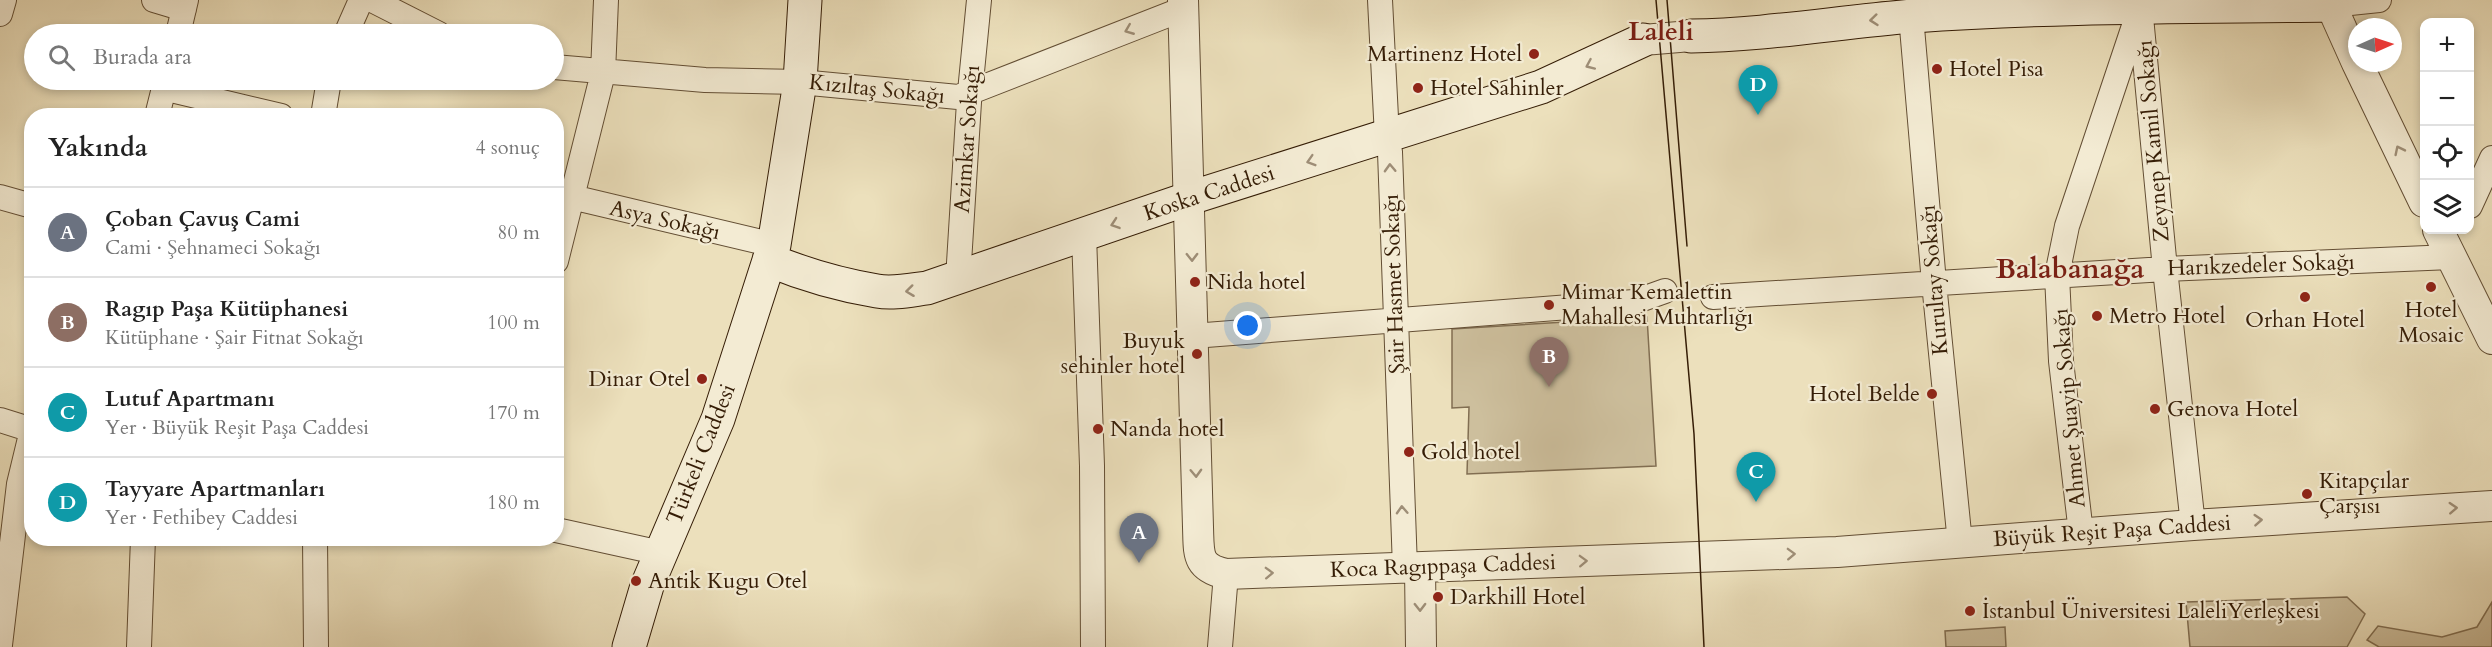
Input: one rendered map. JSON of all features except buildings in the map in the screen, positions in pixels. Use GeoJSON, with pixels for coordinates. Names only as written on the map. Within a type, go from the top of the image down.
{"type":"FeatureCollection","features":[{"type":"Feature","properties":{"kind":"main road"},"geometry":{"type":"LineString","coordinates":[[787,0],[790,60],[801,82]]}},
{"type":"Feature","properties":{"kind":"main road","name":"Türkeli Caddesi"},"geometry":{"type":"LineString","coordinates":[[629,647],[647,586],[718,419],[772,252],[801,82],[805,0]]}},
{"type":"Feature","properties":{"kind":"main road"},"geometry":{"type":"LineString","coordinates":[[1691,36],[1727,35],[1911,16],[2216,3],[2331,2]]}},
{"type":"Feature","properties":{"kind":"main road","name":"Koska Caddesi"},"geometry":{"type":"LineString","coordinates":[[772,252],[789,268],[878,291],[900,292],[927,288],[1190,198],[1541,87],[1643,40]]}},
{"type":"Feature","properties":{"kind":"street"},"geometry":{"type":"LineString","coordinates":[[0,14],[4,0]]}},
{"type":"Feature","properties":{"kind":"street"},"geometry":{"type":"LineString","coordinates":[[154,0],[185,5],[180,24]]}},
{"type":"Feature","properties":{"kind":"street"},"geometry":{"type":"LineString","coordinates":[[350,24],[361,0]]}},
{"type":"Feature","properties":{"kind":"street"},"geometry":{"type":"LineString","coordinates":[[372,0],[419,24]]}},
{"type":"Feature","properties":{"kind":"street"},"geometry":{"type":"LineString","coordinates":[[564,196],[603,73],[606,0]]}},
{"type":"Feature","properties":{"kind":"street","name":"Azimkar Sokağı"},"geometry":{"type":"LineString","coordinates":[[958,279],[970,94],[979,0]]}},
{"type":"Feature","properties":{"kind":"street","name":"Şair Hasmet Sokağı"},"geometry":{"type":"LineString","coordinates":[[1380,0],[1387,137],[1390,152],[1395,321],[1412,568]]}},
{"type":"Feature","properties":{"kind":"street"},"geometry":{"type":"LineString","coordinates":[[2348,42],[2331,2],[2379,0]]}},
{"type":"Feature","properties":{"kind":"street"},"geometry":{"type":"LineString","coordinates":[[1183,4],[1199,552],[1204,564],[1218,572],[1220,647]]}},
{"type":"Feature","properties":{"kind":"street","name":"Kızıltaş Sokağı"},"geometry":{"type":"LineString","coordinates":[[564,68],[705,80],[801,82],[958,97],[970,94],[1183,4]]}},
{"type":"Feature","properties":{"kind":"street","name":"Zeynep Kamil Sokağı"},"geometry":{"type":"LineString","coordinates":[[2140,8],[2193,525]]}},
{"type":"Feature","properties":{"kind":"street","name":"Ahmet Şuayip Sokağı"},"geometry":{"type":"LineString","coordinates":[[2081,533],[2061,361],[2057,275],[2067,226],[2140,8]]}},
{"type":"Feature","properties":{"kind":"street","name":"Kurultay Sokağı"},"geometry":{"type":"LineString","coordinates":[[1911,16],[1934,283],[1960,543]]}},
{"type":"Feature","properties":{"kind":"street"},"geometry":{"type":"LineString","coordinates":[[1643,40],[1691,36]]}},
{"type":"Feature","properties":{"kind":"street"},"geometry":{"type":"LineString","coordinates":[[2361,72],[2420,194]]}},
{"type":"Feature","properties":{"kind":"street"},"geometry":{"type":"LineString","coordinates":[[159,108],[163,90]]}},
{"type":"Feature","properties":{"kind":"street"},"geometry":{"type":"LineString","coordinates":[[186,90],[252,108]]}},
{"type":"Feature","properties":{"kind":"street"},"geometry":{"type":"LineString","coordinates":[[324,108],[327,90]]}},
{"type":"Feature","properties":{"kind":"street"},"geometry":{"type":"LineString","coordinates":[[2474,196],[2492,158]]}},
{"type":"Feature","properties":{"kind":"street","name":"Asya Sokağı"},"geometry":{"type":"LineString","coordinates":[[564,196],[772,252]]}},
{"type":"Feature","properties":{"kind":"street"},"geometry":{"type":"LineString","coordinates":[[0,197],[24,204]]}},
{"type":"Feature","properties":{"kind":"street"},"geometry":{"type":"LineString","coordinates":[[1084,235],[1092,466],[1093,647]]}},
{"type":"Feature","properties":{"kind":"street"},"geometry":{"type":"LineString","coordinates":[[2448,241],[2492,339]]}},
{"type":"Feature","properties":{"kind":"street","name":"Harıkzedeler Sokağı"},"geometry":{"type":"LineString","coordinates":[[1713,297],[2165,269],[2448,241]]}},
{"type":"Feature","properties":{"kind":"street"},"geometry":{"type":"LineString","coordinates":[[1193,336],[1634,302],[1665,291]]}},
{"type":"Feature","properties":{"kind":"street"},"geometry":{"type":"LineString","coordinates":[[0,420],[24,428]]}},
{"type":"Feature","properties":{"kind":"street"},"geometry":{"type":"LineString","coordinates":[[0,645],[19,484],[24,463]]}},
{"type":"Feature","properties":{"kind":"street","name":"Büyük Reşit Paşa Caddesi"},"geometry":{"type":"LineString","coordinates":[[1677,559],[1837,552],[2193,525],[2492,506]]}},
{"type":"Feature","properties":{"kind":"street"},"geometry":{"type":"LineString","coordinates":[[564,532],[661,553]]}},
{"type":"Feature","properties":{"kind":"street"},"geometry":{"type":"LineString","coordinates":[[139,647],[143,546]]}},
{"type":"Feature","properties":{"kind":"street"},"geometry":{"type":"LineString","coordinates":[[315,546],[316,647]]}},
{"type":"Feature","properties":{"kind":"street","name":"Koca Ragıppaşa Caddesi"},"geometry":{"type":"LineString","coordinates":[[1218,572],[1677,559]]}},
{"type":"Feature","properties":{"kind":"street"},"geometry":{"type":"LineString","coordinates":[[1412,568],[1421,647]]}},
{"type":"Feature","properties":{"kind":"shaded area"},"geometry":{"type":"Polygon","coordinates":[[[1647,317],[1656,466],[1467,474],[1469,407],[1452,408],[1452,329],[1647,317]]]}},
{"type":"Feature","properties":{"kind":"shaded area"},"geometry":{"type":"Polygon","coordinates":[[[2347,597],[2365,614],[2347,647],[2190,647],[2186,602],[2347,597]]]}},
{"type":"Feature","properties":{"kind":"shaded area"},"geometry":{"type":"Polygon","coordinates":[[[2492,602],[2492,647],[2379,647],[2367,640],[2378,626],[2442,637],[2477,627],[2492,602]]]}},
{"type":"Feature","properties":{"kind":"shaded area"},"geometry":{"type":"Polygon","coordinates":[[[2005,627],[2006,647],[1946,647],[1945,631],[2005,627]]]}},
{"type":"Feature","properties":{"kind":"tram line"},"geometry":{"type":"LineString","coordinates":[[1656,0],[1694,434],[1704,647]]}},
{"type":"Feature","properties":{"kind":"tram line"},"geometry":{"type":"LineString","coordinates":[[1667,0],[1687,246]]}},
{"type":"Feature","properties":{"kind":"place","name":"Martinenz Hotel"},"geometry":{"type":"Point","coordinates":[1534,54]}},
{"type":"Feature","properties":{"kind":"place","name":"Hotel Pisa"},"geometry":{"type":"Point","coordinates":[1937,69]}},
{"type":"Feature","properties":{"kind":"place","name":"Hotel Sahinler"},"geometry":{"type":"Point","coordinates":[1418,88]}},
{"type":"Feature","properties":{"kind":"place","name":"Tayyare Apartmanları"},"geometry":{"type":"Point","coordinates":[1758,115]}},
{"type":"Feature","properties":{"kind":"place","name":"Nida hotel"},"geometry":{"type":"Point","coordinates":[1195,282]}},
{"type":"Feature","properties":{"kind":"place","name":"Hotel Mosaic"},"geometry":{"type":"Point","coordinates":[2431,287]}},
{"type":"Feature","properties":{"kind":"place","name":"Orhan Hotel"},"geometry":{"type":"Point","coordinates":[2305,297]}},
{"type":"Feature","properties":{"kind":"place","name":"Mimar Kemalettin Mahallesi Muhtarlığı"},"geometry":{"type":"Point","coordinates":[1549,305]}},
{"type":"Feature","properties":{"kind":"place","name":"Metro Hotel"},"geometry":{"type":"Point","coordinates":[2097,316]}},
{"type":"Feature","properties":{"kind":"place","name":"Buyuk sehinler hotel"},"geometry":{"type":"Point","coordinates":[1197,354]}},
{"type":"Feature","properties":{"kind":"place","name":"Dinar Otel"},"geometry":{"type":"Point","coordinates":[702,379]}},
{"type":"Feature","properties":{"kind":"place","name":"Ragıp Paşa Kütüphanesi"},"geometry":{"type":"Point","coordinates":[1549,387]}},
{"type":"Feature","properties":{"kind":"place","name":"Hotel Belde"},"geometry":{"type":"Point","coordinates":[1932,394]}},
{"type":"Feature","properties":{"kind":"place","name":"Genova Hotel"},"geometry":{"type":"Point","coordinates":[2155,409]}},
{"type":"Feature","properties":{"kind":"place","name":"Nanda hotel"},"geometry":{"type":"Point","coordinates":[1098,429]}},
{"type":"Feature","properties":{"kind":"place","name":"Gold hotel"},"geometry":{"type":"Point","coordinates":[1409,452]}},
{"type":"Feature","properties":{"kind":"place","name":"Kitapçılar Çarşısı"},"geometry":{"type":"Point","coordinates":[2307,494]}},
{"type":"Feature","properties":{"kind":"place","name":"Lutuf Apartmanı"},"geometry":{"type":"Point","coordinates":[1756,502]}},
{"type":"Feature","properties":{"kind":"place","name":"Çoban Çavuş Cami"},"geometry":{"type":"Point","coordinates":[1139,563]}},
{"type":"Feature","properties":{"kind":"place","name":"Antik Kugu Otel"},"geometry":{"type":"Point","coordinates":[636,581]}},
{"type":"Feature","properties":{"kind":"place","name":"Darkhill Hotel"},"geometry":{"type":"Point","coordinates":[1438,597]}},
{"type":"Feature","properties":{"kind":"place","name":"İstanbul Üniversitesi LaleliYerleşkesi"},"geometry":{"type":"Point","coordinates":[1970,611]}},
{"type":"Feature","properties":{"kind":"district","name":"Laleli"},"geometry":{"type":"Point","coordinates":[1661,31]}},
{"type":"Feature","properties":{"kind":"district","name":"Balabanağa"},"geometry":{"type":"Point","coordinates":[2070,269]}}]}
